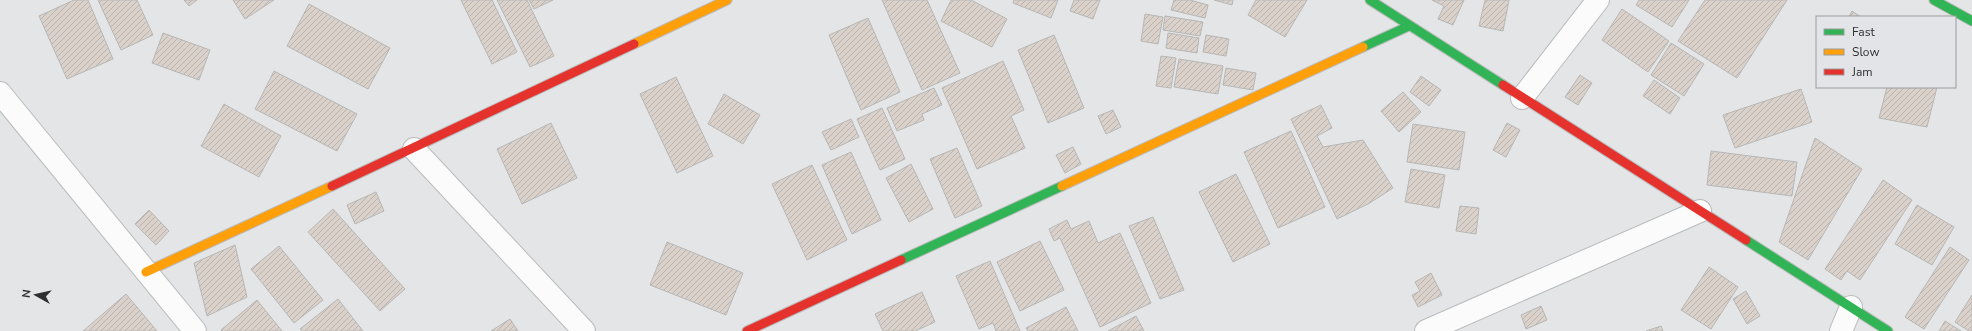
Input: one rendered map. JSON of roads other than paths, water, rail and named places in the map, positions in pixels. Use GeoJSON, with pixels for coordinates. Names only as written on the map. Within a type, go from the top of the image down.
{"type":"FeatureCollection","features":[{"type":"Feature","properties":{"kind":"street"},"geometry":{"type":"LineString","coordinates":[[146,272],[414,149],[727,0]]}},
{"type":"Feature","properties":{"kind":"street"},"geometry":{"type":"LineString","coordinates":[[1370,0],[1888,331]]}},
{"type":"Feature","properties":{"kind":"street"},"geometry":{"type":"LineString","coordinates":[[1522,98],[1598,0]]}},
{"type":"Feature","properties":{"kind":"street"},"geometry":{"type":"LineString","coordinates":[[1934,0],[1972,21]]}},
{"type":"Feature","properties":{"kind":"street"},"geometry":{"type":"LineString","coordinates":[[747,331],[1409,26]]}},
{"type":"Feature","properties":{"kind":"street"},"geometry":{"type":"LineString","coordinates":[[0,93],[195,331]]}},
{"type":"Feature","properties":{"kind":"street"},"geometry":{"type":"LineString","coordinates":[[414,149],[584,331]]}},
{"type":"Feature","properties":{"kind":"street"},"geometry":{"type":"LineString","coordinates":[[1426,331],[1700,211]]}},
{"type":"Feature","properties":{"kind":"street"},"geometry":{"type":"LineString","coordinates":[[1841,331],[1851,308]]}}]}
